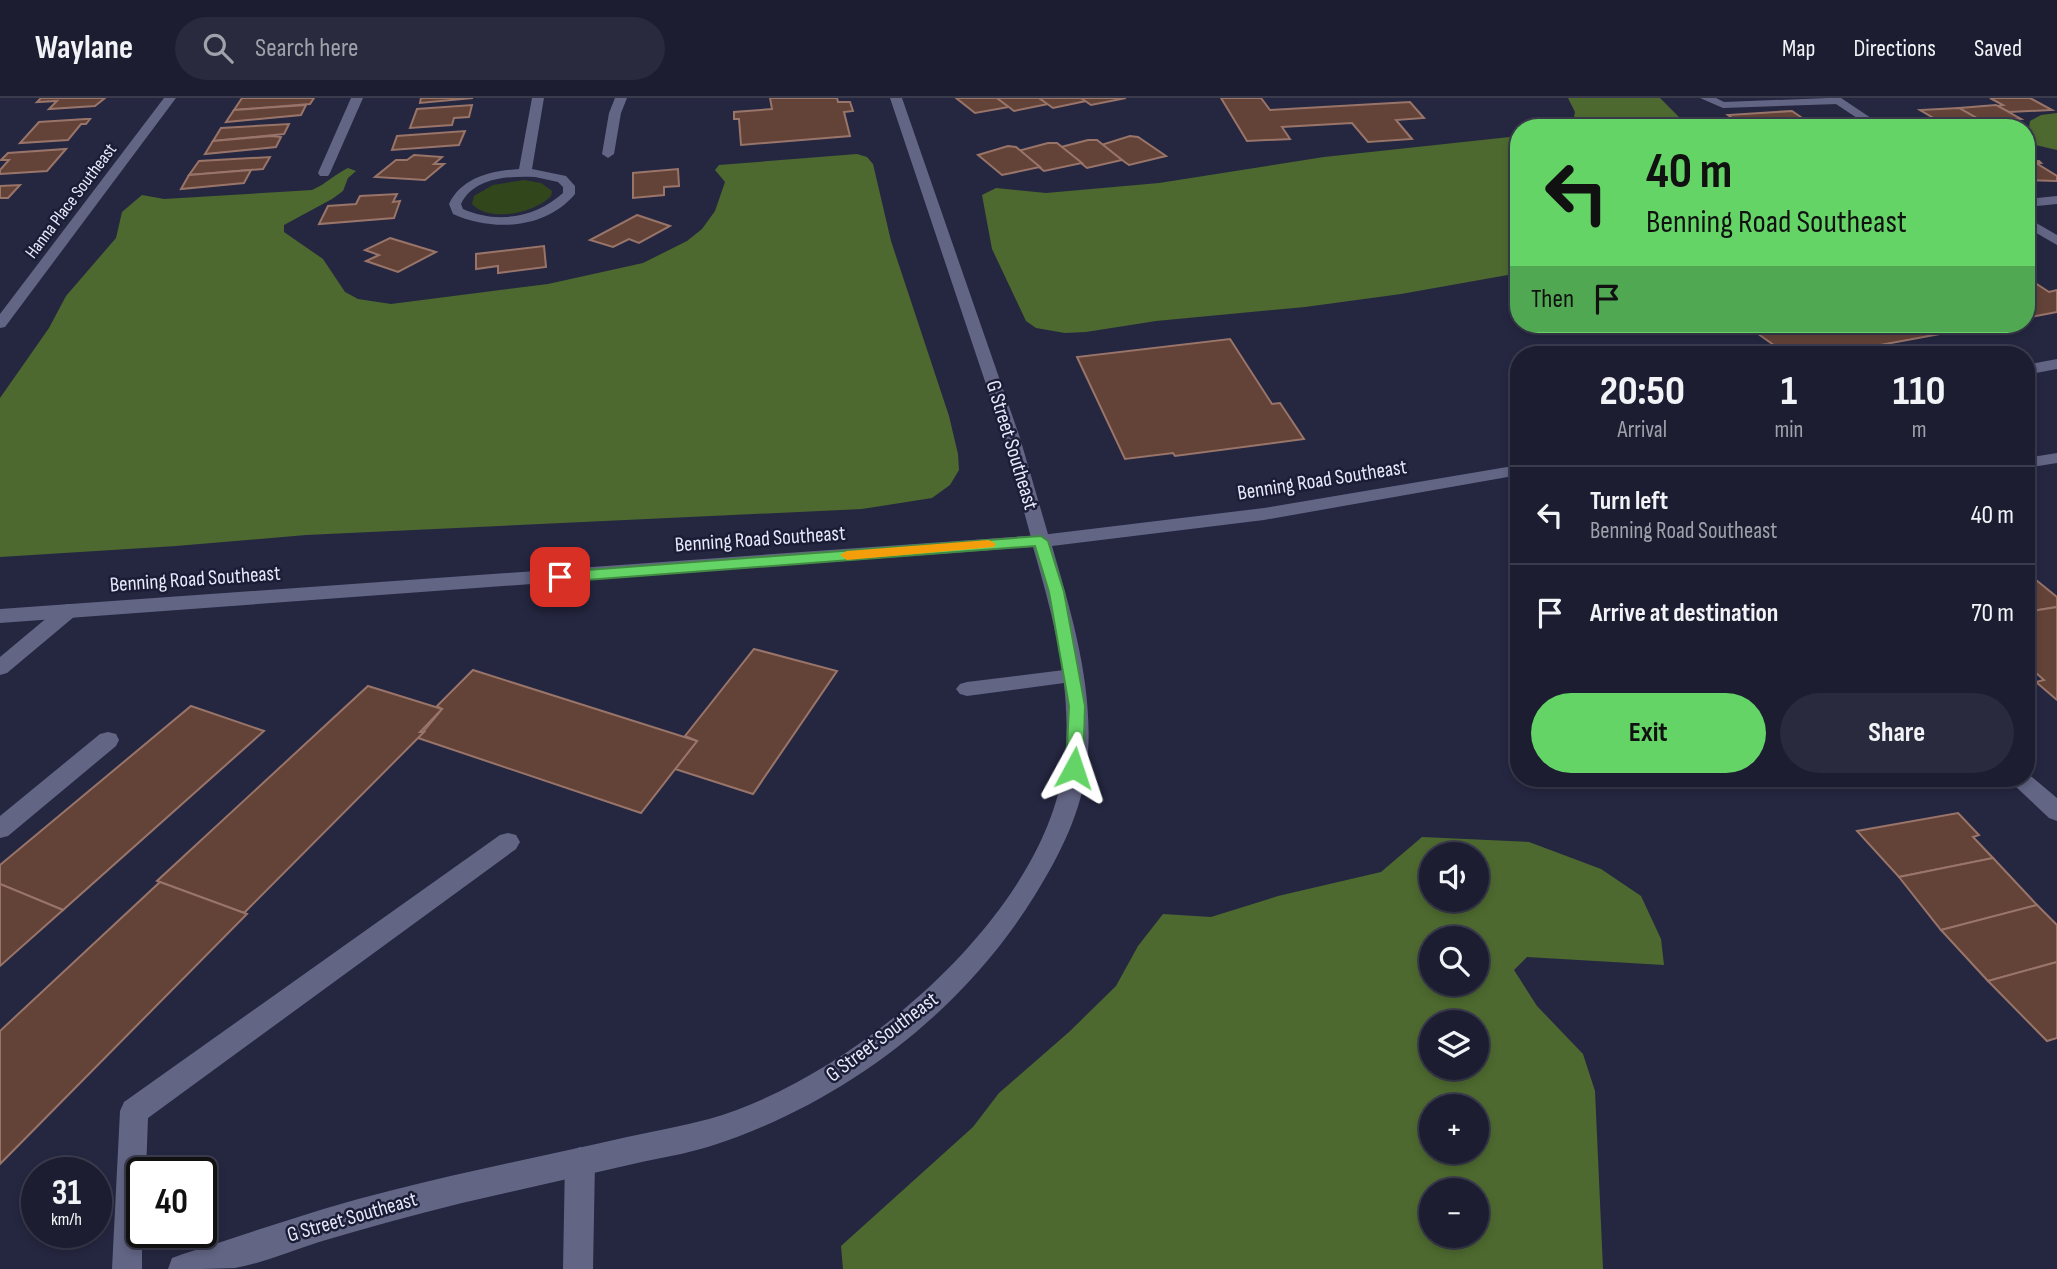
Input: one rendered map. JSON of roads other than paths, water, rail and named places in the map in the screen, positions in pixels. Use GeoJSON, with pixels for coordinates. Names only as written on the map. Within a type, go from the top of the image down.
{"type":"FeatureCollection","features":[{"type":"Feature","properties":{"kind":"street","name":"Hanna Place Southeast"},"geometry":{"type":"LineString","coordinates":[[0,324],[170,98]]}},
{"type":"Feature","properties":{"kind":"street"},"geometry":{"type":"LineString","coordinates":[[324,173],[357,98]]}},
{"type":"Feature","properties":{"kind":"street"},"geometry":{"type":"LineString","coordinates":[[525,173],[538,98]]}},
{"type":"Feature","properties":{"kind":"street"},"geometry":{"type":"LineString","coordinates":[[608,154],[615,113],[621,98]]}},
{"type":"Feature","properties":{"kind":"street","name":"G Street Southeast"},"geometry":{"type":"LineString","coordinates":[[183,1269],[391,1205],[580,1161],[676,1142],[711,1132],[778,1106],[809,1090],[870,1051],[950,985],[992,939],[1020,900],[1048,852],[1062,818],[1077,752],[1077,706],[1056,592],[1020,462],[896,98]]}},
{"type":"Feature","properties":{"kind":"street"},"geometry":{"type":"LineString","coordinates":[[1706,98],[1723,105],[1835,100],[1866,119]]}},
{"type":"Feature","properties":{"kind":"street"},"geometry":{"type":"LineString","coordinates":[[525,173],[546,174],[562,179],[569,186],[569,194],[548,211],[524,218],[475,219],[458,211],[455,204],[457,196],[464,189],[496,176],[525,173]]}},
{"type":"Feature","properties":{"kind":"street"},"geometry":{"type":"LineString","coordinates":[[2035,202],[2057,200]]}},
{"type":"Feature","properties":{"kind":"street"},"geometry":{"type":"LineString","coordinates":[[2035,227],[2057,240]]}},
{"type":"Feature","properties":{"kind":"street"},"geometry":{"type":"LineString","coordinates":[[2035,368],[2057,364]]}},
{"type":"Feature","properties":{"kind":"street"},"geometry":{"type":"LineString","coordinates":[[2035,462],[2057,458]]}},
{"type":"Feature","properties":{"kind":"street","name":"Benning Road Southeast"},"geometry":{"type":"LineString","coordinates":[[0,616],[1041,541],[1264,514],[1510,472]]}},
{"type":"Feature","properties":{"kind":"street"},"geometry":{"type":"LineString","coordinates":[[0,668],[68,611]]}},
{"type":"Feature","properties":{"kind":"street"},"geometry":{"type":"LineString","coordinates":[[967,689],[1072,676]]}},
{"type":"Feature","properties":{"kind":"street"},"geometry":{"type":"LineString","coordinates":[[0,829],[108,740]]}},
{"type":"Feature","properties":{"kind":"street"},"geometry":{"type":"LineString","coordinates":[[2030,787],[2057,812]]}},
{"type":"Feature","properties":{"kind":"street"},"geometry":{"type":"LineString","coordinates":[[127,1269],[134,1111],[509,842]]}},
{"type":"Feature","properties":{"kind":"street"},"geometry":{"type":"LineString","coordinates":[[578,1269],[580,1161]]}}]}
